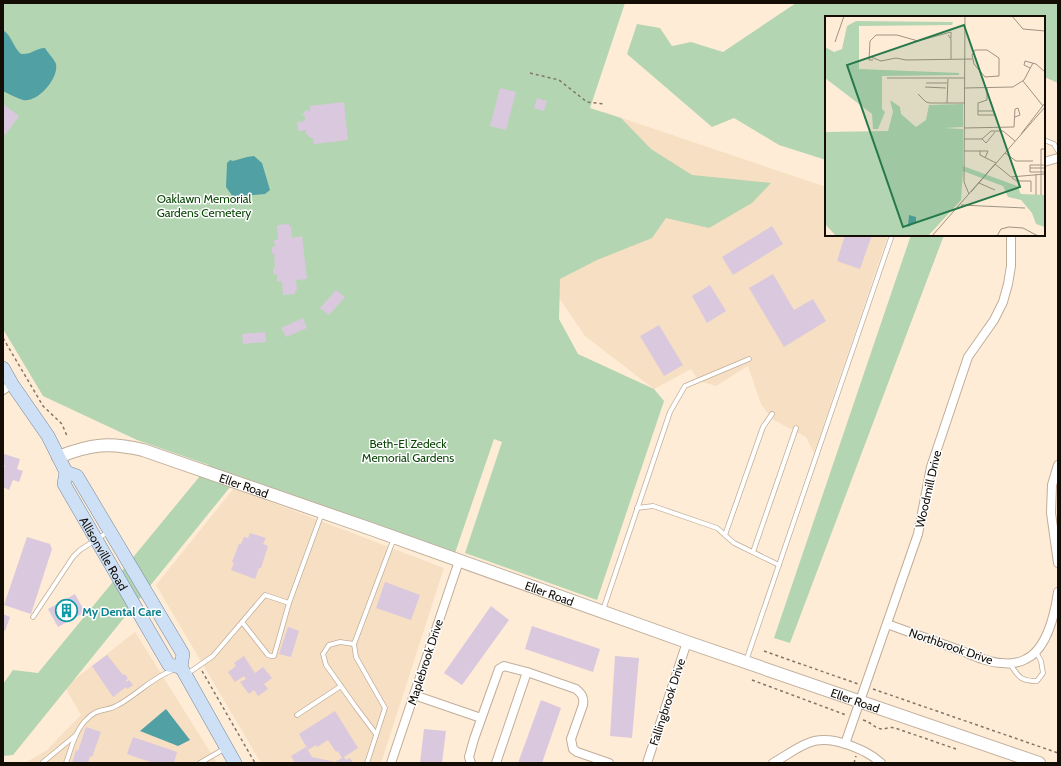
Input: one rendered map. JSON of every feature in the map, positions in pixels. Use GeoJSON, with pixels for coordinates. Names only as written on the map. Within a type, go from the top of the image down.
{"type":"FeatureCollection","features":[{"type":"Feature","properties":{"kind":"main road","name":"Allisonville Road"},"geometry":{"type":"LineString","coordinates":[[3,368],[7,387],[48,436],[66,472],[64,484],[169,665],[183,671]]}},
{"type":"Feature","properties":{"kind":"main road","name":"Allisonville Road"},"geometry":{"type":"LineString","coordinates":[[66,472],[77,476],[182,654],[183,671],[235,763]]}},
{"type":"Feature","properties":{"kind":"street"},"geometry":{"type":"LineString","coordinates":[[1045,162],[1058,158]]}},
{"type":"Feature","properties":{"kind":"street","name":"Woodmill Drive"},"geometry":{"type":"LineString","coordinates":[[845,744],[918,534],[930,467],[968,357],[994,320],[1005,296],[1011,266],[1011,236]]}},
{"type":"Feature","properties":{"kind":"street","name":"Eller Road"},"geometry":{"type":"LineString","coordinates":[[58,457],[74,450],[94,445],[135,448],[459,560],[687,642],[1039,763]]}},
{"type":"Feature","properties":{"kind":"street"},"geometry":{"type":"LineString","coordinates":[[1058,465],[1052,485],[1051,513],[1058,563]]}},
{"type":"Feature","properties":{"kind":"street","name":"Maplebrook Drive"},"geometry":{"type":"LineString","coordinates":[[391,763],[459,560]]}},
{"type":"Feature","properties":{"kind":"street"},"geometry":{"type":"LineString","coordinates":[[1036,651],[1044,640],[1050,624],[1055,609],[1058,592]]}},
{"type":"Feature","properties":{"kind":"street","name":"Northbrook Drive"},"geometry":{"type":"LineString","coordinates":[[887,624],[976,656],[1001,663],[1015,663],[1027,659],[1036,651]]}},
{"type":"Feature","properties":{"kind":"street","name":"Fallingbrook Drive"},"geometry":{"type":"LineString","coordinates":[[647,763],[687,642]]}},
{"type":"Feature","properties":{"kind":"street"},"geometry":{"type":"LineString","coordinates":[[471,763],[469,757],[481,718],[496,677],[501,667],[504,666],[527,672],[576,689],[584,700],[571,739],[573,749],[577,752],[609,763]]}},
{"type":"Feature","properties":{"kind":"street"},"geometry":{"type":"LineString","coordinates":[[496,763],[527,672]]}},
{"type":"Feature","properties":{"kind":"street"},"geometry":{"type":"LineString","coordinates":[[414,695],[481,718]]}},
{"type":"Feature","properties":{"kind":"street"},"geometry":{"type":"LineString","coordinates":[[773,763],[809,742],[817,740],[833,740],[865,751],[881,763]]}},
{"type":"Feature","properties":{"kind":"lane"},"geometry":{"type":"LineString","coordinates":[[1045,140],[1054,144],[1058,151]]}},
{"type":"Feature","properties":{"kind":"lane"},"geometry":{"type":"LineString","coordinates":[[746,662],[892,236]]}},
{"type":"Feature","properties":{"kind":"lane"},"geometry":{"type":"LineString","coordinates":[[603,612],[670,412],[685,386],[750,359]]}},
{"type":"Feature","properties":{"kind":"lane"},"geometry":{"type":"LineString","coordinates":[[725,535],[763,427],[772,414]]}},
{"type":"Feature","properties":{"kind":"lane"},"geometry":{"type":"LineString","coordinates":[[753,552],[796,428]]}},
{"type":"Feature","properties":{"kind":"lane"},"geometry":{"type":"LineString","coordinates":[[637,508],[653,506],[717,528],[734,543],[779,565]]}},
{"type":"Feature","properties":{"kind":"lane"},"geometry":{"type":"LineString","coordinates":[[242,622],[268,655],[274,656],[289,603],[322,512]]}},
{"type":"Feature","properties":{"kind":"lane"},"geometry":{"type":"LineString","coordinates":[[34,617],[73,557],[110,531]]}},
{"type":"Feature","properties":{"kind":"lane"},"geometry":{"type":"LineString","coordinates":[[366,763],[385,708],[356,657],[354,644],[394,538]]}},
{"type":"Feature","properties":{"kind":"lane"},"geometry":{"type":"LineString","coordinates":[[66,763],[76,734],[84,721],[94,712],[117,706],[159,676],[183,671],[213,656],[265,595],[289,603]]}},
{"type":"Feature","properties":{"kind":"lane"},"geometry":{"type":"LineString","coordinates":[[354,644],[340,642],[330,645],[323,654],[326,665],[376,734]]}},
{"type":"Feature","properties":{"kind":"lane"},"geometry":{"type":"LineString","coordinates":[[1009,663],[1018,675],[1026,681],[1037,681],[1043,673],[1042,661],[1036,651]]}},
{"type":"Feature","properties":{"kind":"lane"},"geometry":{"type":"LineString","coordinates":[[297,714],[341,686]]}},
{"type":"Feature","properties":{"kind":"lane"},"geometry":{"type":"LineString","coordinates":[[42,763],[76,734]]}},
{"type":"Feature","properties":{"kind":"lane"},"geometry":{"type":"LineString","coordinates":[[200,763],[226,748]]}},
{"type":"Feature","properties":{"kind":"path"},"geometry":{"type":"LineString","coordinates":[[530,73],[559,80],[587,102],[604,104]]}},
{"type":"Feature","properties":{"kind":"path"},"geometry":{"type":"LineString","coordinates":[[3,338],[43,406],[62,424],[67,436]]}},
{"type":"Feature","properties":{"kind":"path"},"geometry":{"type":"LineString","coordinates":[[764,651],[851,682]]}},
{"type":"Feature","properties":{"kind":"path"},"geometry":{"type":"LineString","coordinates":[[752,680],[844,714]]}},
{"type":"Feature","properties":{"kind":"path"},"geometry":{"type":"LineString","coordinates":[[882,692],[1058,753]]}},
{"type":"Feature","properties":{"kind":"path"},"geometry":{"type":"LineString","coordinates":[[871,722],[877,728],[895,728],[956,749]]}},
{"type":"Feature","properties":{"kind":"shaded area"},"geometry":{"type":"Polygon","coordinates":[[[604,112],[825,187],[825,236],[888,236],[814,453],[806,437],[772,419],[761,404],[748,366],[716,386],[699,381],[691,369],[654,389],[585,336],[547,280],[604,112]]]}},
{"type":"Feature","properties":{"kind":"shaded area"},"geometry":{"type":"Polygon","coordinates":[[[234,488],[444,568],[381,763],[261,763],[156,585],[234,488]]]}},
{"type":"Feature","properties":{"kind":"shaded area"},"geometry":{"type":"Polygon","coordinates":[[[135,632],[217,763],[25,763],[47,750],[81,715],[65,687],[135,632]]]}},
{"type":"Feature","properties":{"kind":"green space","name":"Oaklawn Memorial Gardens Cemetery"},"geometry":{"type":"Polygon","coordinates":[[[3,3],[625,3],[590,108],[621,118],[651,149],[692,175],[771,183],[752,203],[709,228],[666,218],[652,238],[597,260],[560,279],[559,319],[578,354],[654,389],[664,401],[597,600],[465,553],[502,442],[494,439],[455,553],[239,476],[13,755],[3,756],[3,684],[13,670],[38,673],[209,465],[137,440],[43,396],[3,329],[3,3]]]}},
{"type":"Feature","properties":{"kind":"green space"},"geometry":{"type":"Polygon","coordinates":[[[796,3],[1058,3],[1058,83],[1045,77],[1045,16],[825,16],[825,160],[779,145],[734,118],[712,127],[627,54],[637,24],[660,28],[672,46],[691,42],[723,52],[796,3]]]}},
{"type":"Feature","properties":{"kind":"green space"},"geometry":{"type":"Polygon","coordinates":[[[911,236],[944,236],[790,643],[774,638],[911,236]]]}},
{"type":"Feature","properties":{"kind":"water"},"geometry":{"type":"Polygon","coordinates":[[[3,30],[21,54],[45,48],[56,64],[56,70],[51,82],[41,94],[35,98],[23,100],[3,91],[3,30]]]}},
{"type":"Feature","properties":{"kind":"water"},"geometry":{"type":"Polygon","coordinates":[[[254,156],[262,163],[270,190],[265,194],[233,197],[226,187],[227,163],[230,160],[233,161],[254,156]]]}},
{"type":"Feature","properties":{"kind":"water"},"geometry":{"type":"Polygon","coordinates":[[[166,709],[190,740],[178,746],[140,731],[166,709]]]}},
{"type":"Feature","properties":{"kind":"building"},"geometry":{"type":"Polygon","coordinates":[[[500,88],[516,92],[506,130],[490,126],[500,88]]]}},
{"type":"Feature","properties":{"kind":"building"},"geometry":{"type":"Polygon","coordinates":[[[537,98],[547,101],[544,111],[534,108],[537,98]]]}},
{"type":"Feature","properties":{"kind":"building"},"geometry":{"type":"Polygon","coordinates":[[[344,102],[348,140],[314,144],[313,138],[306,134],[306,130],[298,131],[297,122],[305,121],[305,117],[302,115],[306,110],[310,112],[310,106],[344,102]]]}},
{"type":"Feature","properties":{"kind":"building"},"geometry":{"type":"Polygon","coordinates":[[[3,104],[19,116],[5,135],[3,133],[3,104]]]}},
{"type":"Feature","properties":{"kind":"building"},"geometry":{"type":"Polygon","coordinates":[[[289,224],[289,227],[291,226],[292,238],[302,236],[307,279],[296,280],[297,290],[295,291],[295,294],[283,295],[282,281],[277,282],[277,274],[274,275],[274,253],[272,253],[272,247],[275,247],[274,240],[278,240],[277,225],[289,224]]]}},
{"type":"Feature","properties":{"kind":"building"},"geometry":{"type":"Polygon","coordinates":[[[772,226],[783,244],[733,275],[722,257],[772,226]]]}},
{"type":"Feature","properties":{"kind":"building"},"geometry":{"type":"Polygon","coordinates":[[[845,236],[872,236],[860,269],[837,261],[845,236]]]}},
{"type":"Feature","properties":{"kind":"building"},"geometry":{"type":"Polygon","coordinates":[[[773,274],[794,310],[813,299],[826,321],[784,347],[749,288],[773,274]]]}},
{"type":"Feature","properties":{"kind":"building"},"geometry":{"type":"Polygon","coordinates":[[[710,285],[726,311],[707,323],[692,296],[710,285]]]}},
{"type":"Feature","properties":{"kind":"building"},"geometry":{"type":"Polygon","coordinates":[[[336,290],[345,297],[329,315],[320,308],[336,290]]]}},
{"type":"Feature","properties":{"kind":"building"},"geometry":{"type":"Polygon","coordinates":[[[303,318],[307,328],[286,337],[281,328],[303,318]]]}},
{"type":"Feature","properties":{"kind":"building"},"geometry":{"type":"Polygon","coordinates":[[[659,325],[683,365],[664,376],[640,336],[659,325]]]}},
{"type":"Feature","properties":{"kind":"building"},"geometry":{"type":"Polygon","coordinates":[[[265,332],[266,342],[243,344],[242,334],[265,332]]]}},
{"type":"Feature","properties":{"kind":"building"},"geometry":{"type":"Polygon","coordinates":[[[4,454],[20,459],[17,469],[23,471],[19,482],[13,480],[9,490],[3,487],[3,470],[5,465],[3,465],[4,454]]]}},
{"type":"Feature","properties":{"kind":"building"},"geometry":{"type":"Polygon","coordinates":[[[250,533],[266,538],[263,544],[268,546],[261,568],[259,568],[255,579],[231,570],[234,563],[232,562],[239,544],[241,544],[244,537],[248,538],[250,533]]]}},
{"type":"Feature","properties":{"kind":"building"},"geometry":{"type":"Polygon","coordinates":[[[27,537],[50,544],[52,549],[31,614],[4,605],[27,537]]]}},
{"type":"Feature","properties":{"kind":"building"},"geometry":{"type":"Polygon","coordinates":[[[385,582],[420,595],[411,620],[376,608],[385,582]]]}},
{"type":"Feature","properties":{"kind":"building","name":"My Dental Care"},"geometry":{"type":"Polygon","coordinates":[[[75,594],[85,612],[58,627],[48,609],[75,594]]]}},
{"type":"Feature","properties":{"kind":"building"},"geometry":{"type":"Polygon","coordinates":[[[491,606],[509,620],[462,685],[444,673],[491,606]]]}},
{"type":"Feature","properties":{"kind":"building"},"geometry":{"type":"Polygon","coordinates":[[[3,614],[10,617],[5,631],[3,630],[3,614]]]}},
{"type":"Feature","properties":{"kind":"building"},"geometry":{"type":"Polygon","coordinates":[[[532,626],[600,649],[593,672],[525,649],[532,626]]]}},
{"type":"Feature","properties":{"kind":"building"},"geometry":{"type":"Polygon","coordinates":[[[288,627],[299,631],[291,657],[279,654],[288,627]]]}},
{"type":"Feature","properties":{"kind":"building"},"geometry":{"type":"Polygon","coordinates":[[[107,655],[123,675],[125,674],[128,679],[126,680],[127,682],[129,680],[133,685],[127,689],[126,687],[113,697],[92,666],[107,655]]]}},
{"type":"Feature","properties":{"kind":"building"},"geometry":{"type":"Polygon","coordinates":[[[244,656],[255,673],[263,667],[272,678],[264,684],[268,689],[258,696],[254,690],[249,694],[240,682],[246,679],[244,676],[235,682],[228,672],[236,666],[234,663],[244,656]]]}},
{"type":"Feature","properties":{"kind":"building"},"geometry":{"type":"Polygon","coordinates":[[[615,656],[639,658],[632,738],[610,736],[615,656]]]}},
{"type":"Feature","properties":{"kind":"building"},"geometry":{"type":"Polygon","coordinates":[[[541,700],[561,708],[542,763],[518,763],[541,700]]]}},
{"type":"Feature","properties":{"kind":"building"},"geometry":{"type":"Polygon","coordinates":[[[335,711],[358,748],[344,757],[346,760],[350,758],[353,763],[295,763],[291,756],[306,747],[312,757],[335,762],[342,758],[328,740],[317,747],[316,745],[308,750],[299,734],[335,711]]]}},
{"type":"Feature","properties":{"kind":"building"},"geometry":{"type":"Polygon","coordinates":[[[86,727],[101,732],[92,757],[90,756],[88,763],[72,763],[76,750],[78,751],[86,727]]]}},
{"type":"Feature","properties":{"kind":"building"},"geometry":{"type":"Polygon","coordinates":[[[424,729],[446,731],[442,763],[420,763],[424,729]]]}},
{"type":"Feature","properties":{"kind":"building"},"geometry":{"type":"Polygon","coordinates":[[[133,737],[177,752],[174,763],[153,763],[127,754],[133,737]]]}},
{"type":"Feature","properties":{"kind":"place","name":"My Dental Care"},"geometry":{"type":"Point","coordinates":[67,611]}},
{"type":"Feature","properties":{"kind":"park label","name":"Beth-El Zedeck Memorial Gardens"},"geometry":{"type":"Point","coordinates":[408,450]}}]}
